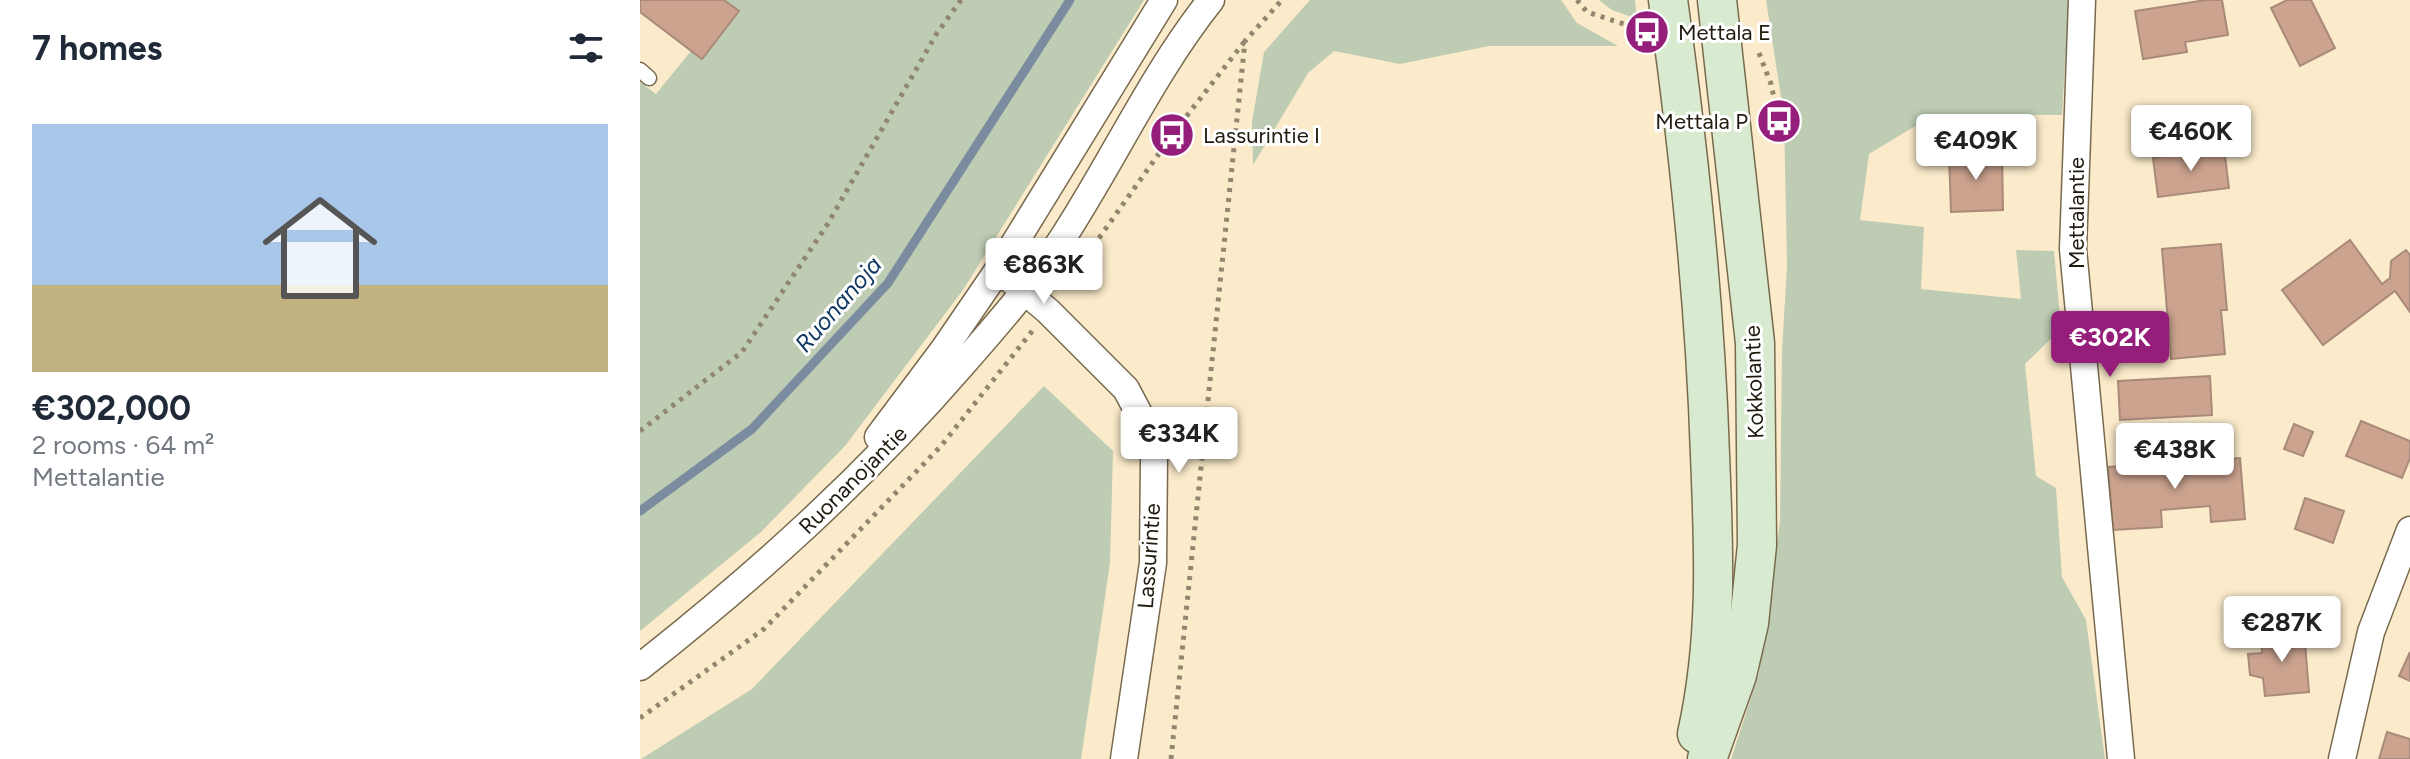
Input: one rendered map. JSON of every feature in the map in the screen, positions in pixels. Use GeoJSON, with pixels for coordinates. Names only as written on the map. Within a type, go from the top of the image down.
{"type":"FeatureCollection","features":[{"type":"Feature","properties":{"kind":"main road"},"geometry":{"type":"LineString","coordinates":[[1668,0],[1682,101],[1706,342],[1713,522],[1714,615],[1706,693],[1692,759]]}},
{"type":"Feature","properties":{"kind":"main road","name":"Kokkolantie"},"geometry":{"type":"LineString","coordinates":[[1707,759],[1737,675],[1749,623],[1757,545],[1755,343],[1717,0]]}},
{"type":"Feature","properties":{"kind":"street","name":"Ruonanojantie"},"geometry":{"type":"LineString","coordinates":[[792,542],[888,425],[998,270],[1164,0]]}},
{"type":"Feature","properties":{"kind":"street","name":"Ruonanojantie"},"geometry":{"type":"LineString","coordinates":[[792,542],[917,418],[1024,291],[1060,242],[1132,121],[1197,17],[1211,0]]}},
{"type":"Feature","properties":{"kind":"street","name":"Mettalantie"},"geometry":{"type":"LineString","coordinates":[[2082,0],[2073,249],[2121,759]]}},
{"type":"Feature","properties":{"kind":"street","name":"Lassurintie"},"geometry":{"type":"LineString","coordinates":[[998,270],[1086,347],[1126,389],[1144,423],[1154,458],[1153,563],[1124,759]]}},
{"type":"Feature","properties":{"kind":"street"},"geometry":{"type":"LineString","coordinates":[[2342,759],[2371,632],[2410,530]]}},
{"type":"Feature","properties":{"kind":"street"},"geometry":{"type":"LineString","coordinates":[[640,667],[792,542]]}},
{"type":"Feature","properties":{"kind":"path"},"geometry":{"type":"LineString","coordinates":[[640,431],[742,352],[827,225],[937,33],[961,0]]}},
{"type":"Feature","properties":{"kind":"path"},"geometry":{"type":"LineString","coordinates":[[1171,759],[1245,41],[1282,0]]}},
{"type":"Feature","properties":{"kind":"path"},"geometry":{"type":"LineString","coordinates":[[1577,0],[1587,12],[1647,32]]}},
{"type":"Feature","properties":{"kind":"path"},"geometry":{"type":"LineString","coordinates":[[1755,43],[1771,84],[1779,121]]}},
{"type":"Feature","properties":{"kind":"green space"},"geometry":{"type":"Polygon","coordinates":[[[724,0],[1144,0],[963,290],[845,446],[761,532],[640,631],[640,82],[656,94],[691,51],[702,59],[738,12],[724,0]]]}},
{"type":"Feature","properties":{"kind":"green space"},"geometry":{"type":"Polygon","coordinates":[[[1310,0],[1561,0],[1577,23],[1618,46],[1489,46],[1400,64],[1334,51],[1308,73],[1253,165],[1252,122],[1264,52],[1310,0]]]}},
{"type":"Feature","properties":{"kind":"green space"},"geometry":{"type":"Polygon","coordinates":[[[1599,0],[1635,0],[1637,19],[1612,10],[1599,0]]]}},
{"type":"Feature","properties":{"kind":"green space"},"geometry":{"type":"Polygon","coordinates":[[[1766,0],[2069,0],[2062,115],[1935,114],[1869,154],[1860,220],[1924,227],[1921,289],[2021,299],[2016,250],[2054,251],[2061,329],[2025,364],[2036,476],[2056,488],[2062,577],[2086,620],[2105,759],[1731,759],[1759,673],[1780,521],[1782,351],[1787,266],[1784,116],[1766,0]]]}},
{"type":"Feature","properties":{"kind":"green space"},"geometry":{"type":"Polygon","coordinates":[[[1044,386],[1113,451],[1110,563],[1081,759],[641,759],[752,689],[1044,386]]]}},
{"type":"Feature","properties":{"kind":"building"},"geometry":{"type":"Polygon","coordinates":[[[640,0],[724,0],[739,11],[702,59],[640,12],[640,0]]]}},
{"type":"Feature","properties":{"kind":"building"},"geometry":{"type":"Polygon","coordinates":[[[2222,0],[2228,35],[2185,42],[2187,52],[2143,59],[2135,11],[2222,0]]]}},
{"type":"Feature","properties":{"kind":"building"},"geometry":{"type":"Polygon","coordinates":[[[2287,0],[2311,0],[2335,48],[2300,66],[2271,8],[2287,0]]]}},
{"type":"Feature","properties":{"kind":"building"},"geometry":{"type":"Polygon","coordinates":[[[2224,148],[2229,188],[2158,197],[2153,158],[2224,148]]]}},
{"type":"Feature","properties":{"kind":"building"},"geometry":{"type":"Polygon","coordinates":[[[2002,153],[2003,210],[1951,212],[1949,155],[2002,153]]]}},
{"type":"Feature","properties":{"kind":"building"},"geometry":{"type":"Polygon","coordinates":[[[2350,240],[2382,284],[2390,278],[2391,261],[2406,250],[2410,255],[2410,312],[2395,291],[2323,345],[2282,290],[2350,240]]]}},
{"type":"Feature","properties":{"kind":"building"},"geometry":{"type":"Polygon","coordinates":[[[2221,244],[2227,310],[2221,310],[2225,354],[2171,359],[2162,249],[2221,244]]]}},
{"type":"Feature","properties":{"kind":"building"},"geometry":{"type":"Polygon","coordinates":[[[2210,376],[2212,415],[2120,420],[2118,381],[2210,376]]]}},
{"type":"Feature","properties":{"kind":"building"},"geometry":{"type":"Polygon","coordinates":[[[2361,421],[2410,441],[2410,458],[2402,478],[2346,456],[2361,421]]]}},
{"type":"Feature","properties":{"kind":"building"},"geometry":{"type":"Polygon","coordinates":[[[2294,424],[2313,432],[2303,456],[2284,449],[2294,424]]]}},
{"type":"Feature","properties":{"kind":"building"},"geometry":{"type":"Polygon","coordinates":[[[2167,430],[2168,464],[2138,465],[2136,431],[2167,430]]]}},
{"type":"Feature","properties":{"kind":"building"},"geometry":{"type":"Polygon","coordinates":[[[2240,458],[2245,519],[2211,522],[2210,506],[2161,510],[2162,527],[2113,530],[2108,467],[2240,458]]]}},
{"type":"Feature","properties":{"kind":"building"},"geometry":{"type":"Polygon","coordinates":[[[2305,498],[2344,511],[2333,543],[2295,529],[2305,498]]]}},
{"type":"Feature","properties":{"kind":"building"},"geometry":{"type":"Polygon","coordinates":[[[2304,631],[2309,692],[2265,696],[2263,678],[2250,675],[2248,654],[2262,653],[2261,634],[2304,631]]]}},
{"type":"Feature","properties":{"kind":"building"},"geometry":{"type":"Polygon","coordinates":[[[2410,652],[2410,681],[2399,676],[2410,652]]]}},
{"type":"Feature","properties":{"kind":"building"},"geometry":{"type":"Polygon","coordinates":[[[2387,732],[2410,739],[2410,759],[2379,759],[2387,732]]]}},
{"type":"Feature","properties":{"kind":"waterway","name":"Ruonanoja"},"geometry":{"type":"LineString","coordinates":[[640,511],[752,429],[888,283],[1070,0]]}},
{"type":"Feature","properties":{"kind":"place","name":"Mettala E"},"geometry":{"type":"Point","coordinates":[1647,32]}},
{"type":"Feature","properties":{"kind":"place","name":"Mettala P"},"geometry":{"type":"Point","coordinates":[1779,121]}},
{"type":"Feature","properties":{"kind":"place","name":"Lassurintie I"},"geometry":{"type":"Point","coordinates":[1172,135]}}]}
